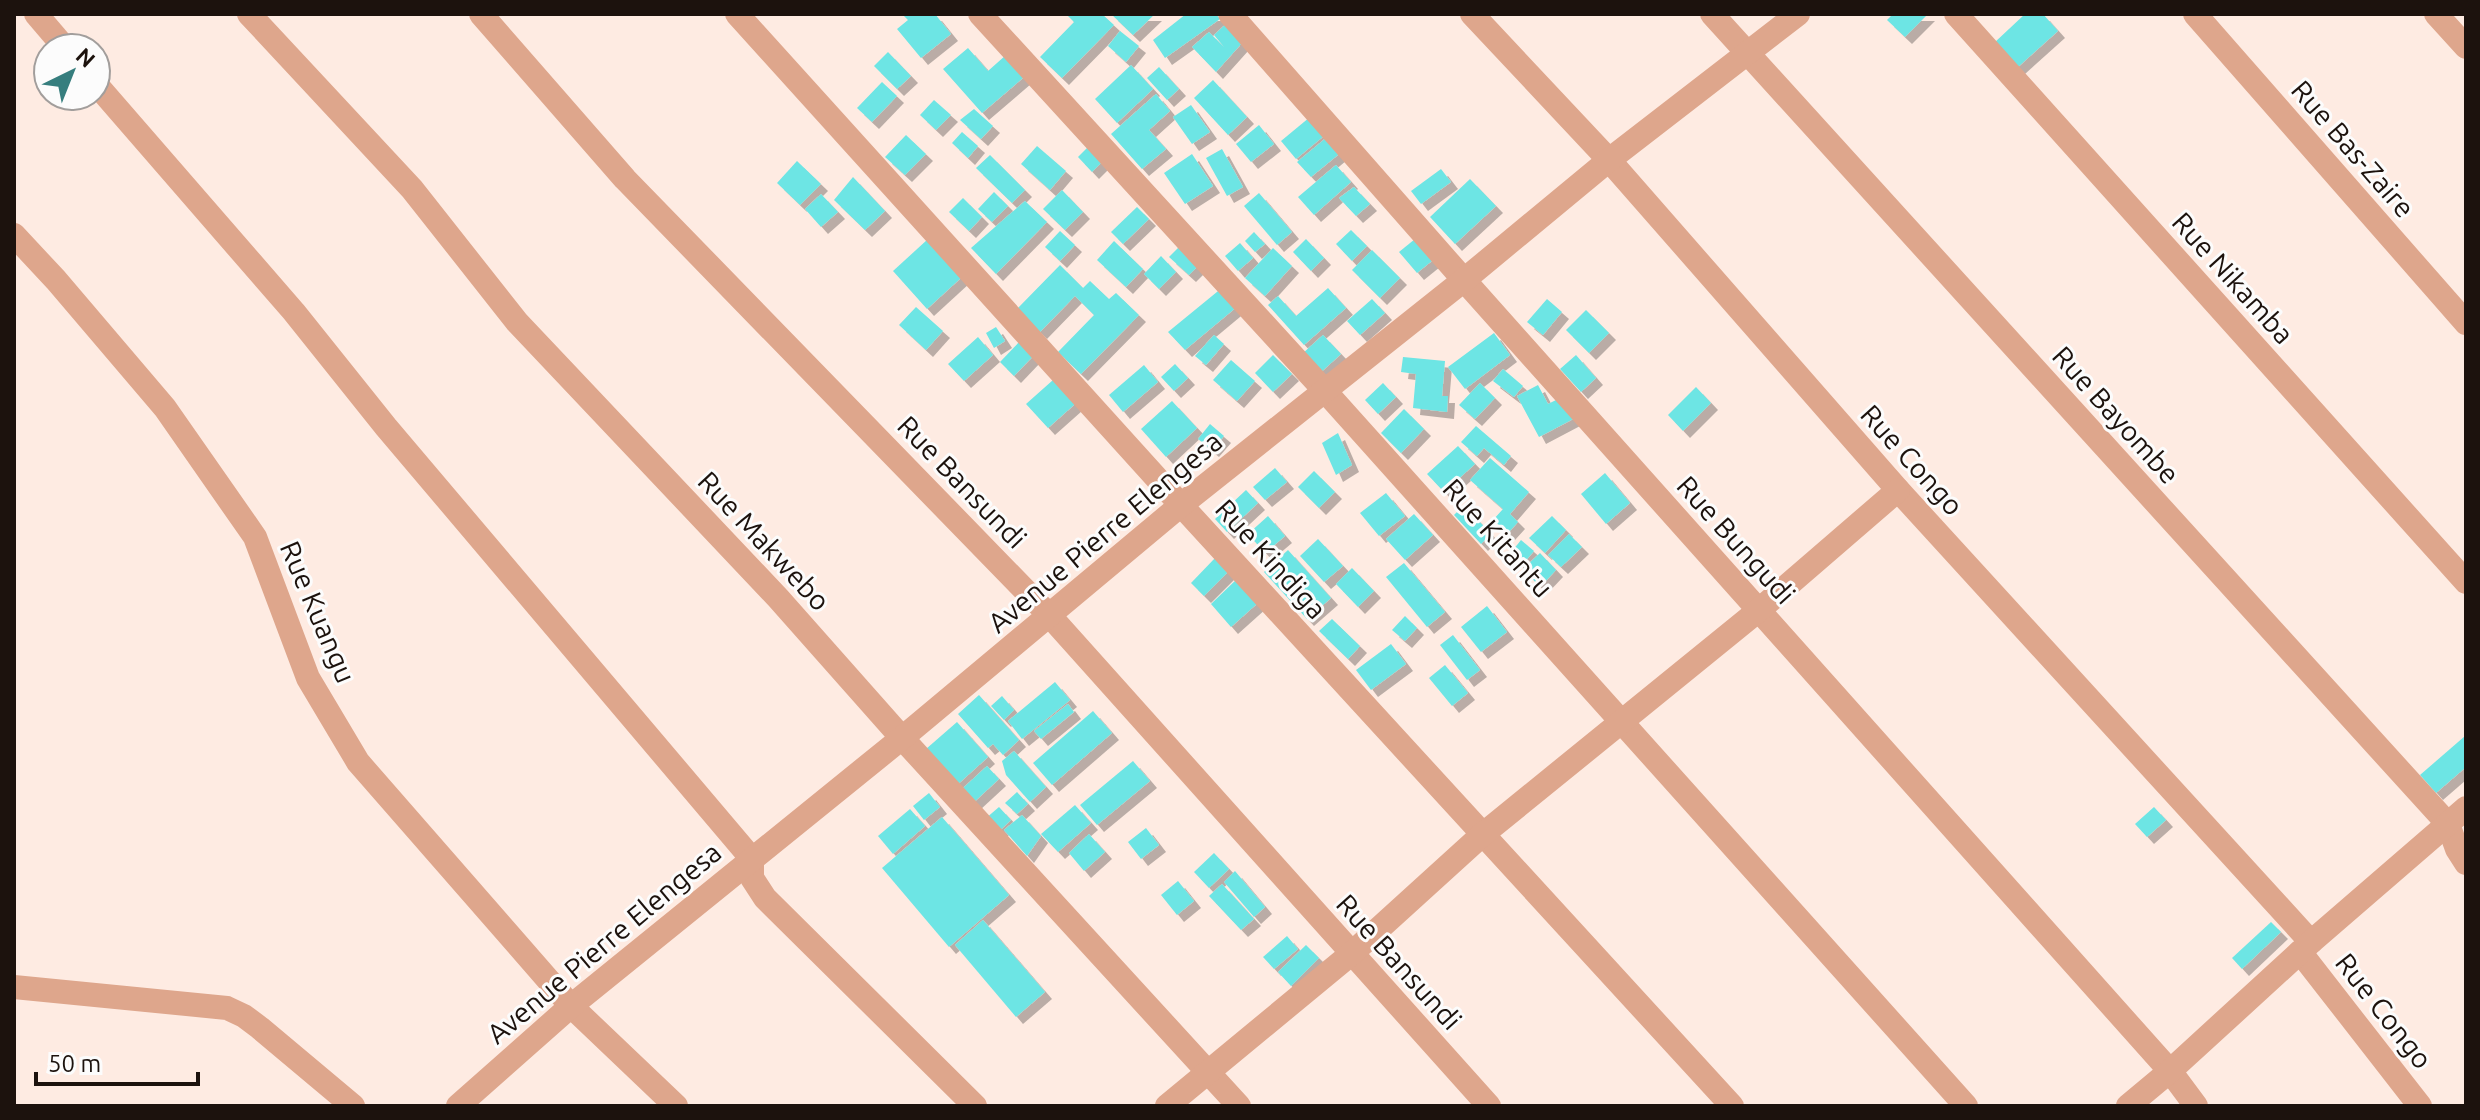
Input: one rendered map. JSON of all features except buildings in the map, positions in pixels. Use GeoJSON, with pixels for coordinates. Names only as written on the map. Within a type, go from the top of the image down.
{"type":"FeatureCollection","features":[{"type":"Feature","properties":{"kind":"street"},"geometry":{"type":"LineString","coordinates":[[36,14],[51,32]]}},
{"type":"Feature","properties":{"kind":"street","name":"Rue Makwebo"},"geometry":{"type":"LineString","coordinates":[[249,14],[412,189],[517,322],[778,598],[1239,1106]]}},
{"type":"Feature","properties":{"kind":"street","name":"Rue Bansundi"},"geometry":{"type":"LineString","coordinates":[[481,14],[625,179],[1050,616],[1489,1106]]}},
{"type":"Feature","properties":{"kind":"street","name":"Rue Kindiga"},"geometry":{"type":"LineString","coordinates":[[737,14],[1181,505],[1732,1106]]}},
{"type":"Feature","properties":{"kind":"street","name":"Rue Kitantu"},"geometry":{"type":"LineString","coordinates":[[980,14],[1325,391],[1966,1106]]}},
{"type":"Feature","properties":{"kind":"street","name":"Rue Bungudi"},"geometry":{"type":"LineString","coordinates":[[1230,14],[2170,1071],[2196,1106]]}},
{"type":"Feature","properties":{"kind":"street","name":"Rue Congo"},"geometry":{"type":"LineString","coordinates":[[1472,14],[1609,160],[1898,490],[2306,947],[2420,1106]]}},
{"type":"Feature","properties":{"kind":"street","name":"Rue Bayombe"},"geometry":{"type":"LineString","coordinates":[[1712,14],[2457,816],[2457,849],[2466,863]]}},
{"type":"Feature","properties":{"kind":"street","name":"Avenue Pierre Elengesa"},"geometry":{"type":"LineString","coordinates":[[458,1106],[571,1006],[902,738],[1181,505],[1464,280],[1609,160],[1798,14]]}},
{"type":"Feature","properties":{"kind":"street","name":"Rue Nikamba"},"geometry":{"type":"LineString","coordinates":[[1956,14],[2466,582]]}},
{"type":"Feature","properties":{"kind":"street","name":"Rue Bas-Zaire"},"geometry":{"type":"LineString","coordinates":[[2195,14],[2466,323]]}},
{"type":"Feature","properties":{"kind":"street"},"geometry":{"type":"LineString","coordinates":[[2436,14],[2466,47]]}},
{"type":"Feature","properties":{"kind":"street"},"geometry":{"type":"LineString","coordinates":[[112,102],[294,312],[396,439],[752,859],[752,878],[765,898],[975,1106]]}},
{"type":"Feature","properties":{"kind":"street","name":"Rue Kuangu"},"geometry":{"type":"LineString","coordinates":[[14,235],[165,408],[255,537],[308,678],[358,762],[571,1006],[676,1106]]}},
{"type":"Feature","properties":{"kind":"street"},"geometry":{"type":"LineString","coordinates":[[1167,1106],[1351,954],[1482,835],[1759,610],[1898,490]]}},
{"type":"Feature","properties":{"kind":"street"},"geometry":{"type":"LineString","coordinates":[[2128,1106],[2457,816]]}},
{"type":"Feature","properties":{"kind":"street"},"geometry":{"type":"LineString","coordinates":[[14,987],[227,1008],[252,1022],[353,1106]]}}]}
